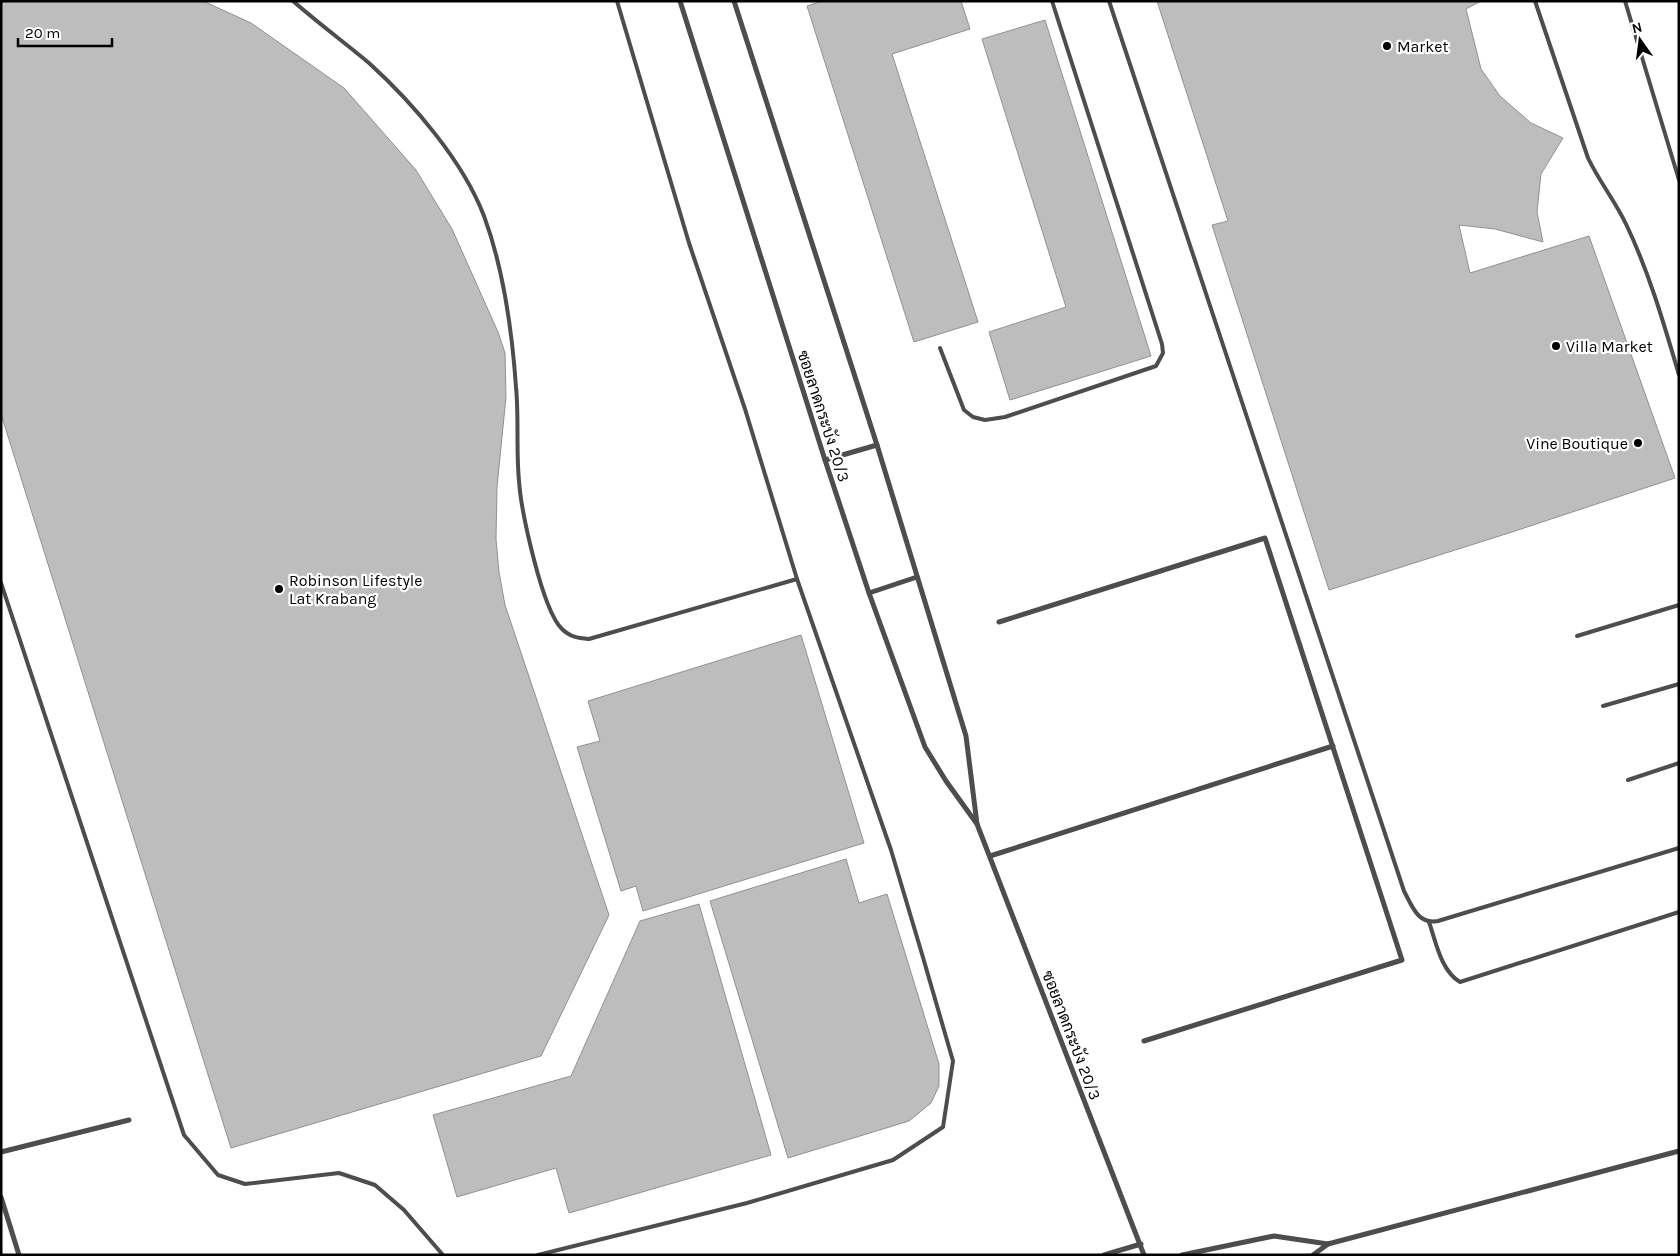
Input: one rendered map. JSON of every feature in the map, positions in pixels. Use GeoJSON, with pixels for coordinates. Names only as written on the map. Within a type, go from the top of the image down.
{"type":"FeatureCollection","features":[{"type":"Feature","properties":{"kind":"street","name":"ซอยลาดกระบัง 20/3"},"geometry":{"type":"LineString","coordinates":[[680,1],[869,593],[925,747],[946,781],[978,824]]}},
{"type":"Feature","properties":{"kind":"street","name":"ซอยลาดกระบัง 20/3"},"geometry":{"type":"LineString","coordinates":[[734,1],[877,445],[966,736],[978,824],[1144,1255]]}},
{"type":"Feature","properties":{"kind":"street"},"geometry":{"type":"LineString","coordinates":[[825,460],[877,445]]}},
{"type":"Feature","properties":{"kind":"street"},"geometry":{"type":"LineString","coordinates":[[999,622],[1265,538],[1402,960],[1144,1041]]}},
{"type":"Feature","properties":{"kind":"street"},"geometry":{"type":"LineString","coordinates":[[869,593],[918,577]]}},
{"type":"Feature","properties":{"kind":"street"},"geometry":{"type":"LineString","coordinates":[[990,856],[1333,746]]}},
{"type":"Feature","properties":{"kind":"street"},"geometry":{"type":"LineString","coordinates":[[1,1152],[129,1120]]}},
{"type":"Feature","properties":{"kind":"street"},"geometry":{"type":"LineString","coordinates":[[1313,1255],[1328,1244],[1679,1151]]}},
{"type":"Feature","properties":{"kind":"street"},"geometry":{"type":"LineString","coordinates":[[1,1197],[19,1255]]}},
{"type":"Feature","properties":{"kind":"street"},"geometry":{"type":"LineString","coordinates":[[1182,1255],[1274,1236],[1328,1244]]}},
{"type":"Feature","properties":{"kind":"street"},"geometry":{"type":"LineString","coordinates":[[1104,1255],[1141,1244]]}},
{"type":"Feature","properties":{"kind":"lane"},"geometry":{"type":"LineString","coordinates":[[538,1255],[747,1203],[893,1160],[943,1127],[953,1062],[891,850],[797,579],[745,409],[689,242],[617,1]]}},
{"type":"Feature","properties":{"kind":"lane"},"geometry":{"type":"LineString","coordinates":[[940,348],[964,410],[973,417],[985,420],[1005,417],[1156,366],[1163,353],[1162,344],[1052,1]]}},
{"type":"Feature","properties":{"kind":"lane"},"geometry":{"type":"LineString","coordinates":[[1109,1],[1404,891],[1414,910],[1422,919],[1430,922],[1454,917],[1679,848]]}},
{"type":"Feature","properties":{"kind":"lane"},"geometry":{"type":"LineString","coordinates":[[1535,1],[1588,158],[1625,223],[1644,266],[1679,375]]}},
{"type":"Feature","properties":{"kind":"lane"},"geometry":{"type":"LineString","coordinates":[[1625,1],[1679,180]]}},
{"type":"Feature","properties":{"kind":"lane"},"geometry":{"type":"LineString","coordinates":[[295,2],[369,64],[410,103],[442,142],[460,169],[484,215],[496,255],[506,303],[516,387],[518,482],[525,528],[550,610],[561,628],[574,638],[589,639],[797,579]]}},
{"type":"Feature","properties":{"kind":"lane"},"geometry":{"type":"LineString","coordinates":[[1,583],[184,1135],[218,1175],[245,1184],[339,1173],[375,1185],[404,1210],[444,1255]]}},
{"type":"Feature","properties":{"kind":"lane"},"geometry":{"type":"LineString","coordinates":[[1577,636],[1679,605]]}},
{"type":"Feature","properties":{"kind":"lane"},"geometry":{"type":"LineString","coordinates":[[1603,706],[1679,684]]}},
{"type":"Feature","properties":{"kind":"lane"},"geometry":{"type":"LineString","coordinates":[[1628,780],[1679,763]]}},
{"type":"Feature","properties":{"kind":"lane"},"geometry":{"type":"LineString","coordinates":[[1430,922],[1446,969],[1460,982],[1679,912]]}},
{"type":"Feature","properties":{"kind":"building","name":"Robinson Lifestyle Lat Krabang"},"geometry":{"type":"Polygon","coordinates":[[[1,1],[203,1],[251,23],[344,88],[416,170],[452,229],[498,332],[505,353],[506,397],[497,487],[496,539],[505,605],[609,915],[541,1056],[231,1148],[1,414],[1,1]]]}},
{"type":"Feature","properties":{"kind":"building"},"geometry":{"type":"Polygon","coordinates":[[[822,1],[961,1],[970,29],[892,54],[978,322],[914,342],[807,6],[822,1]]]}},
{"type":"Feature","properties":{"kind":"building"},"geometry":{"type":"Polygon","coordinates":[[[1157,1],[1481,1],[1466,9],[1481,69],[1500,96],[1531,123],[1563,138],[1541,174],[1537,212],[1543,242],[1495,229],[1459,225],[1470,273],[1589,236],[1675,478],[1329,590],[1212,225],[1228,221],[1157,1]]]}},
{"type":"Feature","properties":{"kind":"building"},"geometry":{"type":"Polygon","coordinates":[[[1045,20],[1151,356],[1010,400],[989,332],[1066,307],[982,39],[1045,20]]]}},
{"type":"Feature","properties":{"kind":"building"},"geometry":{"type":"Polygon","coordinates":[[[801,635],[864,843],[643,911],[636,886],[621,891],[577,747],[600,741],[588,701],[801,635]]]}},
{"type":"Feature","properties":{"kind":"building"},"geometry":{"type":"Polygon","coordinates":[[[846,859],[859,903],[887,894],[939,1064],[939,1086],[931,1103],[909,1121],[788,1158],[710,901],[846,859]]]}},
{"type":"Feature","properties":{"kind":"building"},"geometry":{"type":"Polygon","coordinates":[[[699,904],[771,1155],[569,1213],[556,1168],[457,1197],[433,1115],[571,1076],[640,921],[699,904]]]}},
{"type":"Feature","properties":{"kind":"place","name":"Market"},"geometry":{"type":"Point","coordinates":[1387,46]}},
{"type":"Feature","properties":{"kind":"place","name":"Villa Market"},"geometry":{"type":"Point","coordinates":[1556,346]}},
{"type":"Feature","properties":{"kind":"place","name":"Vine Boutique"},"geometry":{"type":"Point","coordinates":[1638,443]}},
{"type":"Feature","properties":{"kind":"place","name":"Robinson Lifestyle Lat Krabang"},"geometry":{"type":"Point","coordinates":[279,589]}}]}
